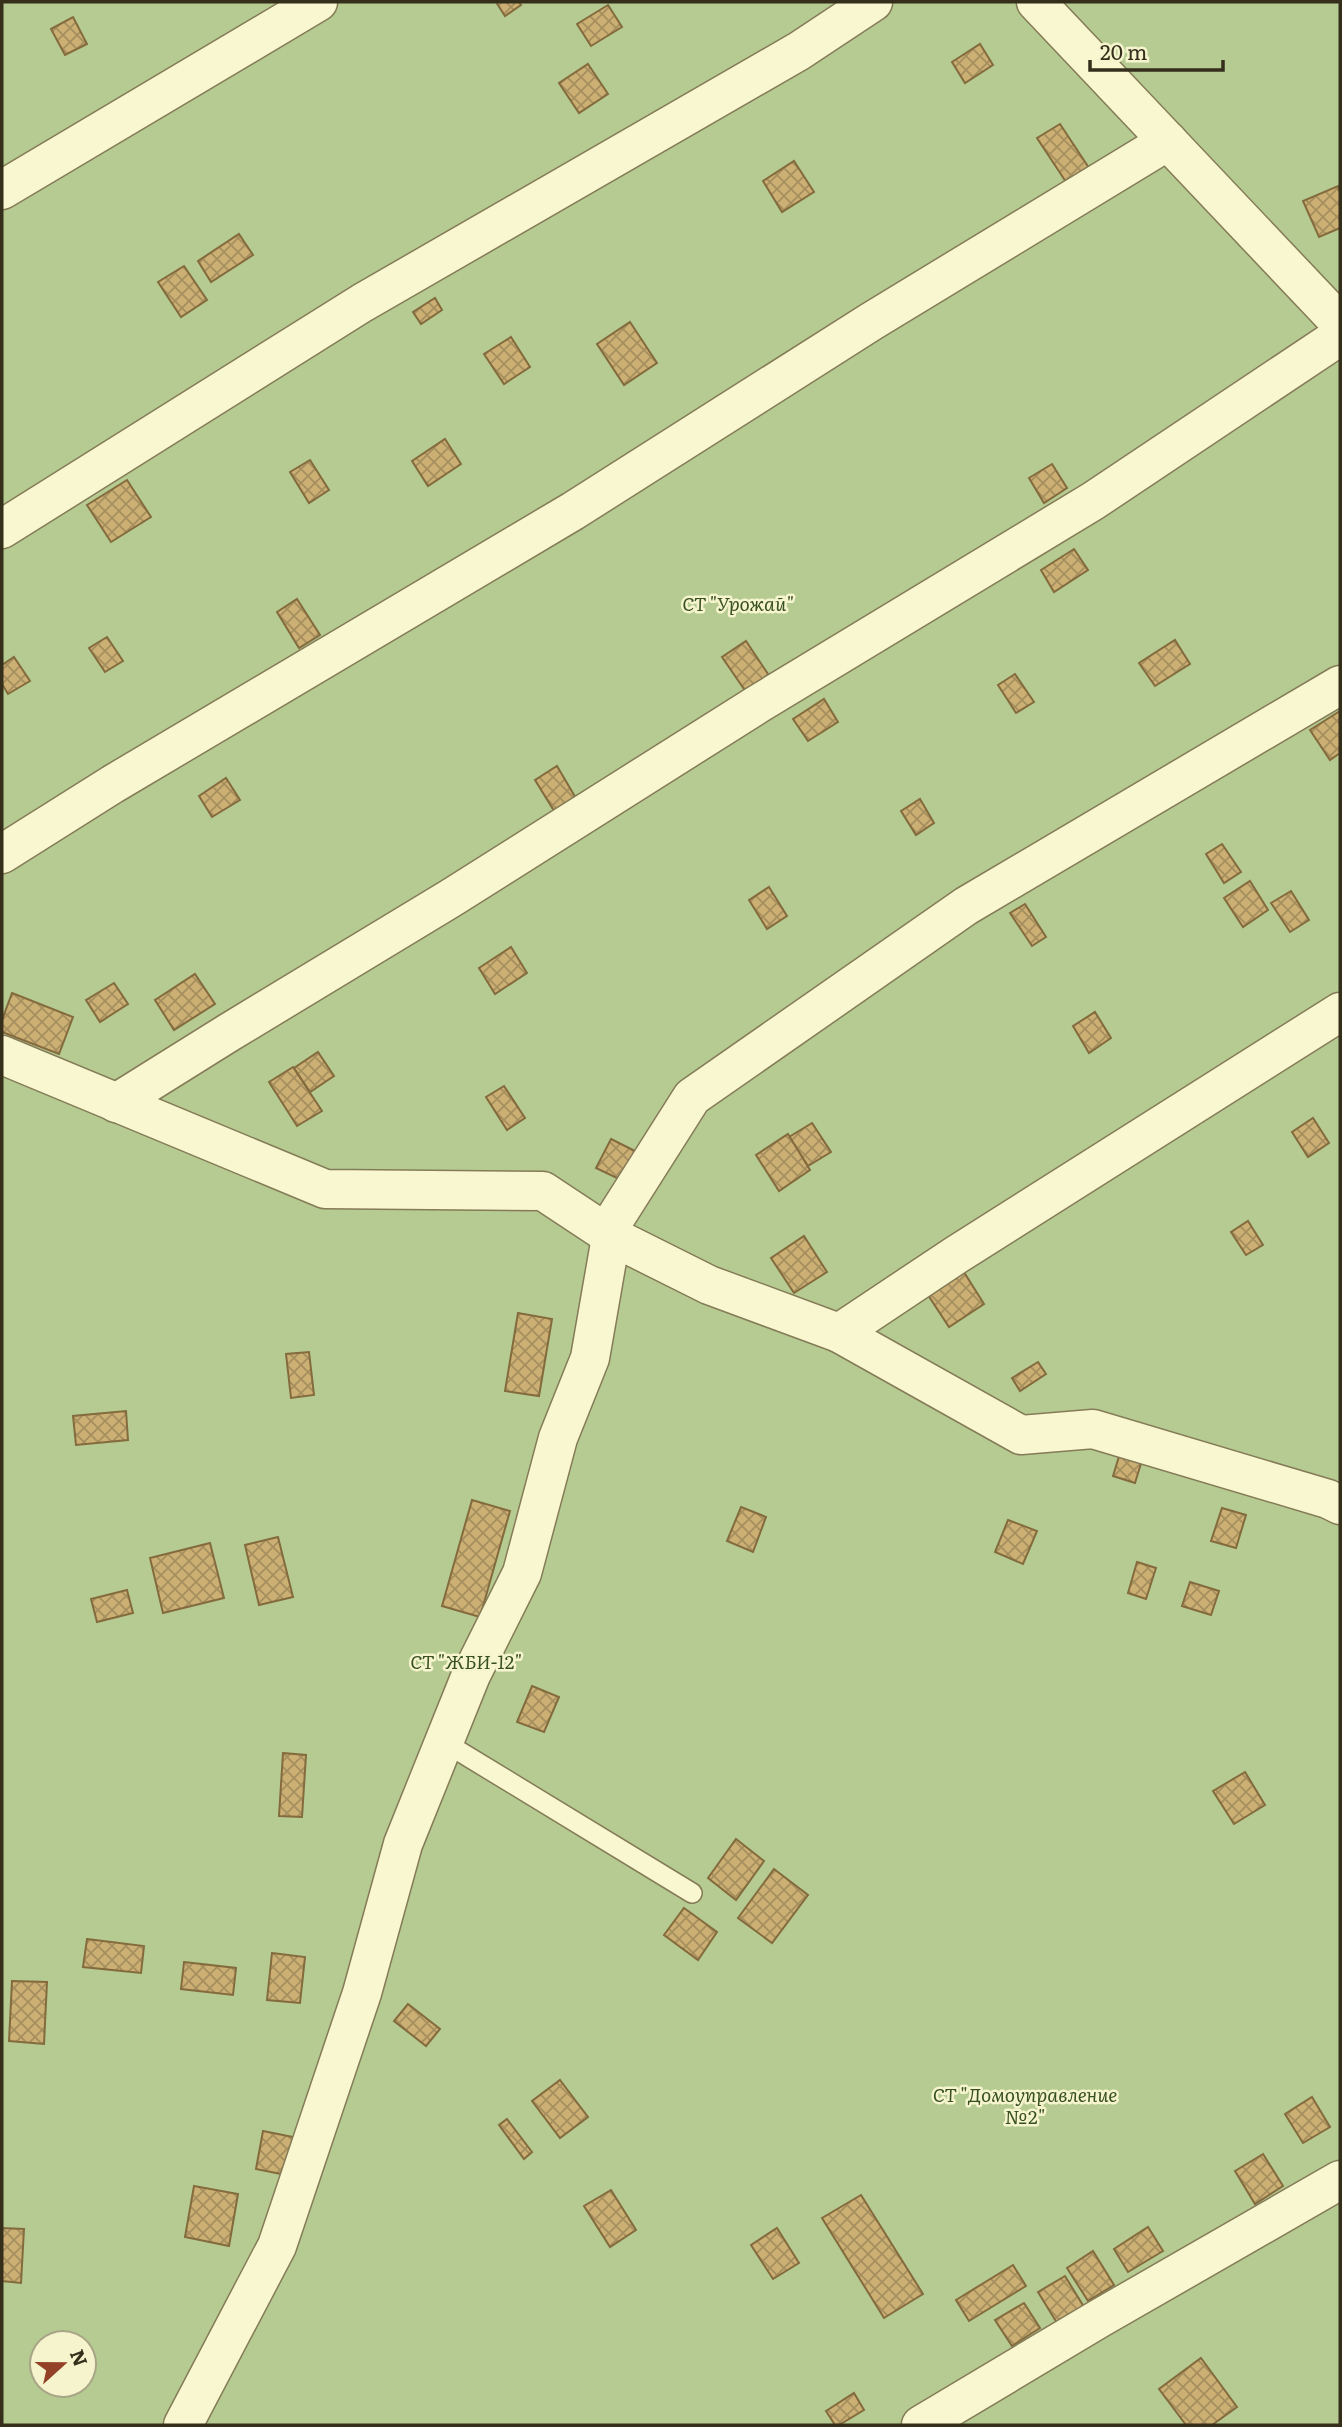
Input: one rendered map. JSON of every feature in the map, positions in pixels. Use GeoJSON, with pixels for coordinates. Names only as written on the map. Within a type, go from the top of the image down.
{"type":"FeatureCollection","features":[{"type":"Feature","properties":{"kind":"street"},"geometry":{"type":"LineString","coordinates":[[2,190],[317,2]]}},
{"type":"Feature","properties":{"kind":"street"},"geometry":{"type":"LineString","coordinates":[[2,529],[362,303],[799,51],[873,2]]}},
{"type":"Feature","properties":{"kind":"street"},"geometry":{"type":"LineString","coordinates":[[1036,2],[1340,323]]}},
{"type":"Feature","properties":{"kind":"street"},"geometry":{"type":"LineString","coordinates":[[2,854],[113,784],[573,511],[872,321],[1168,141]]}},
{"type":"Feature","properties":{"kind":"street"},"geometry":{"type":"LineString","coordinates":[[117,1103],[451,898],[758,704],[1093,500],[1340,336]]}},
{"type":"Feature","properties":{"kind":"street"},"geometry":{"type":"LineString","coordinates":[[183,2425],[277,2246],[362,1993],[403,1844],[471,1675],[522,1573],[558,1438],[590,1358],[614,1220],[692,1097],[966,906],[1340,685]]}},
{"type":"Feature","properties":{"kind":"street"},"geometry":{"type":"LineString","coordinates":[[839,1333],[979,1240],[1340,1012]]}},
{"type":"Feature","properties":{"kind":"street"},"geometry":{"type":"LineString","coordinates":[[2,1055],[326,1189],[543,1191],[611,1236],[709,1285],[839,1333],[1021,1435],[1093,1429],[1328,1499],[1340,1505]]}},
{"type":"Feature","properties":{"kind":"street"},"geometry":{"type":"LineString","coordinates":[[921,2425],[1340,2180]]}},
{"type":"Feature","properties":{"kind":"lane"},"geometry":{"type":"LineString","coordinates":[[444,1742],[692,1893]]}},
{"type":"Feature","properties":{"kind":"green space"},"geometry":{"type":"Polygon","coordinates":[[[2,2],[1340,2],[1340,2425],[2,2425],[2,2]]]}},
{"type":"Feature","properties":{"kind":"building"},"geometry":{"type":"Polygon","coordinates":[[[496,2],[519,2],[521,5],[505,16],[496,2]]]}},
{"type":"Feature","properties":{"kind":"building"},"geometry":{"type":"Polygon","coordinates":[[[608,5],[622,27],[591,46],[577,24],[608,5]]]}},
{"type":"Feature","properties":{"kind":"building"},"geometry":{"type":"Polygon","coordinates":[[[73,17],[87,44],[65,55],[51,29],[73,17]]]}},
{"type":"Feature","properties":{"kind":"building"},"geometry":{"type":"Polygon","coordinates":[[[980,44],[993,65],[965,83],[952,62],[980,44]]]}},
{"type":"Feature","properties":{"kind":"building"},"geometry":{"type":"Polygon","coordinates":[[[588,64],[608,94],[579,113],[559,83],[588,64]]]}},
{"type":"Feature","properties":{"kind":"building"},"geometry":{"type":"Polygon","coordinates":[[[1060,124],[1091,171],[1068,185],[1037,138],[1060,124]]]}},
{"type":"Feature","properties":{"kind":"building"},"geometry":{"type":"Polygon","coordinates":[[[794,161],[814,192],[782,212],[763,181],[794,161]]]}},
{"type":"Feature","properties":{"kind":"building"},"geometry":{"type":"Polygon","coordinates":[[[1338,186],[1340,228],[1319,237],[1303,201],[1338,186]]]}},
{"type":"Feature","properties":{"kind":"building"},"geometry":{"type":"Polygon","coordinates":[[[239,234],[253,255],[211,282],[198,261],[239,234]]]}},
{"type":"Feature","properties":{"kind":"building"},"geometry":{"type":"Polygon","coordinates":[[[184,266],[207,300],[181,317],[158,282],[184,266]]]}},
{"type":"Feature","properties":{"kind":"building"},"geometry":{"type":"Polygon","coordinates":[[[435,298],[442,310],[421,324],[413,312],[435,298]]]}},
{"type":"Feature","properties":{"kind":"building"},"geometry":{"type":"Polygon","coordinates":[[[630,322],[657,363],[624,385],[597,344],[630,322]]]}},
{"type":"Feature","properties":{"kind":"building"},"geometry":{"type":"Polygon","coordinates":[[[511,337],[530,367],[504,384],[484,354],[511,337]]]}},
{"type":"Feature","properties":{"kind":"building"},"geometry":{"type":"Polygon","coordinates":[[[445,439],[461,464],[428,486],[412,461],[445,439]]]}},
{"type":"Feature","properties":{"kind":"building"},"geometry":{"type":"Polygon","coordinates":[[[310,460],[329,490],[309,503],[290,472],[310,460]]]}},
{"type":"Feature","properties":{"kind":"building"},"geometry":{"type":"Polygon","coordinates":[[[1052,464],[1067,488],[1044,503],[1029,478],[1052,464]]]}},
{"type":"Feature","properties":{"kind":"building"},"geometry":{"type":"Polygon","coordinates":[[[127,480],[151,517],[111,542],[87,505],[127,480]]]}},
{"type":"Feature","properties":{"kind":"building"},"geometry":{"type":"Polygon","coordinates":[[[1074,549],[1088,570],[1054,592],[1041,570],[1074,549]]]}},
{"type":"Feature","properties":{"kind":"building"},"geometry":{"type":"Polygon","coordinates":[[[297,599],[320,635],[299,648],[277,612],[297,599]]]}},
{"type":"Feature","properties":{"kind":"building"},"geometry":{"type":"Polygon","coordinates":[[[107,637],[123,661],[105,672],[89,648],[107,637]]]}},
{"type":"Feature","properties":{"kind":"building"},"geometry":{"type":"Polygon","coordinates":[[[1175,640],[1190,664],[1155,686],[1139,663],[1175,640]]]}},
{"type":"Feature","properties":{"kind":"building"},"geometry":{"type":"Polygon","coordinates":[[[746,641],[770,677],[746,692],[722,657],[746,641]]]}},
{"type":"Feature","properties":{"kind":"building"},"geometry":{"type":"Polygon","coordinates":[[[14,657],[30,681],[8,694],[2,684],[2,665],[14,657]]]}},
{"type":"Feature","properties":{"kind":"building"},"geometry":{"type":"Polygon","coordinates":[[[1015,674],[1034,702],[1016,713],[998,685],[1015,674]]]}},
{"type":"Feature","properties":{"kind":"building"},"geometry":{"type":"Polygon","coordinates":[[[824,699],[838,722],[808,741],[793,719],[824,699]]]}},
{"type":"Feature","properties":{"kind":"building"},"geometry":{"type":"Polygon","coordinates":[[[1340,711],[1340,753],[1330,760],[1310,730],[1340,711]]]}},
{"type":"Feature","properties":{"kind":"building"},"geometry":{"type":"Polygon","coordinates":[[[557,766],[577,800],[556,814],[535,780],[557,766]]]}},
{"type":"Feature","properties":{"kind":"building"},"geometry":{"type":"Polygon","coordinates":[[[226,778],[240,800],[212,817],[199,796],[226,778]]]}},
{"type":"Feature","properties":{"kind":"building"},"geometry":{"type":"Polygon","coordinates":[[[920,799],[934,823],[916,835],[901,811],[920,799]]]}},
{"type":"Feature","properties":{"kind":"building"},"geometry":{"type":"Polygon","coordinates":[[[1222,844],[1241,872],[1224,883],[1206,854],[1222,844]]]}},
{"type":"Feature","properties":{"kind":"building"},"geometry":{"type":"Polygon","coordinates":[[[1250,881],[1268,910],[1243,927],[1224,898],[1250,881]]]}},
{"type":"Feature","properties":{"kind":"building"},"geometry":{"type":"Polygon","coordinates":[[[769,887],[787,916],[767,929],[749,900],[769,887]]]}},
{"type":"Feature","properties":{"kind":"building"},"geometry":{"type":"Polygon","coordinates":[[[1291,891],[1309,920],[1290,932],[1271,903],[1291,891]]]}},
{"type":"Feature","properties":{"kind":"building"},"geometry":{"type":"Polygon","coordinates":[[[1025,904],[1046,937],[1032,946],[1010,913],[1025,904]]]}},
{"type":"Feature","properties":{"kind":"building"},"geometry":{"type":"Polygon","coordinates":[[[511,947],[527,973],[495,994],[479,968],[511,947]]]}},
{"type":"Feature","properties":{"kind":"building"},"geometry":{"type":"Polygon","coordinates":[[[195,974],[215,1004],[174,1030],[155,1000],[195,974]]]}},
{"type":"Feature","properties":{"kind":"building"},"geometry":{"type":"Polygon","coordinates":[[[114,983],[128,1004],[100,1022],[86,1000],[114,983]]]}},
{"type":"Feature","properties":{"kind":"building"},"geometry":{"type":"Polygon","coordinates":[[[12,993],[73,1017],[59,1054],[2,1032],[2,1020],[12,993]]]}},
{"type":"Feature","properties":{"kind":"building"},"geometry":{"type":"Polygon","coordinates":[[[1095,1012],[1111,1038],[1089,1053],[1073,1026],[1095,1012]]]}},
{"type":"Feature","properties":{"kind":"building"},"geometry":{"type":"Polygon","coordinates":[[[318,1052],[334,1076],[310,1092],[294,1068],[318,1052]]]}},
{"type":"Feature","properties":{"kind":"building"},"geometry":{"type":"Polygon","coordinates":[[[293,1067],[322,1111],[297,1126],[269,1082],[293,1067]]]}},
{"type":"Feature","properties":{"kind":"building"},"geometry":{"type":"Polygon","coordinates":[[[504,1086],[525,1118],[507,1130],[486,1097],[504,1086]]]}},
{"type":"Feature","properties":{"kind":"building"},"geometry":{"type":"Polygon","coordinates":[[[1313,1118],[1329,1143],[1308,1157],[1292,1132],[1313,1118]]]}},
{"type":"Feature","properties":{"kind":"building"},"geometry":{"type":"Polygon","coordinates":[[[812,1123],[831,1152],[808,1166],[789,1137],[812,1123]]]}},
{"type":"Feature","properties":{"kind":"building"},"geometry":{"type":"Polygon","coordinates":[[[788,1134],[810,1170],[779,1191],[756,1155],[788,1134]]]}},
{"type":"Feature","properties":{"kind":"building"},"geometry":{"type":"Polygon","coordinates":[[[611,1139],[635,1151],[621,1180],[596,1168],[611,1139]]]}},
{"type":"Feature","properties":{"kind":"building"},"geometry":{"type":"Polygon","coordinates":[[[1248,1221],[1263,1245],[1246,1255],[1231,1232],[1248,1221]]]}},
{"type":"Feature","properties":{"kind":"building"},"geometry":{"type":"Polygon","coordinates":[[[804,1236],[827,1272],[794,1293],[771,1258],[804,1236]]]}},
{"type":"Feature","properties":{"kind":"building"},"geometry":{"type":"Polygon","coordinates":[[[962,1269],[984,1304],[949,1327],[926,1292],[962,1269]]]}},
{"type":"Feature","properties":{"kind":"building"},"geometry":{"type":"Polygon","coordinates":[[[518,1313],[552,1319],[539,1396],[505,1391],[518,1313]]]}},
{"type":"Feature","properties":{"kind":"building"},"geometry":{"type":"Polygon","coordinates":[[[309,1352],[314,1395],[291,1398],[286,1354],[309,1352]]]}},
{"type":"Feature","properties":{"kind":"building"},"geometry":{"type":"Polygon","coordinates":[[[1038,1362],[1046,1374],[1020,1391],[1012,1378],[1038,1362]]]}},
{"type":"Feature","properties":{"kind":"building"},"geometry":{"type":"Polygon","coordinates":[[[126,1411],[128,1440],[76,1445],[73,1416],[126,1411]]]}},
{"type":"Feature","properties":{"kind":"building"},"geometry":{"type":"Polygon","coordinates":[[[1121,1450],[1143,1457],[1135,1483],[1113,1476],[1121,1450]]]}},
{"type":"Feature","properties":{"kind":"building"},"geometry":{"type":"Polygon","coordinates":[[[472,1500],[510,1511],[480,1617],[442,1606],[472,1500]]]}},
{"type":"Feature","properties":{"kind":"building"},"geometry":{"type":"Polygon","coordinates":[[[741,1507],[766,1517],[753,1552],[727,1541],[741,1507]]]}},
{"type":"Feature","properties":{"kind":"building"},"geometry":{"type":"Polygon","coordinates":[[[1222,1508],[1246,1515],[1236,1548],[1211,1541],[1222,1508]]]}},
{"type":"Feature","properties":{"kind":"building"},"geometry":{"type":"Polygon","coordinates":[[[1008,1520],[1037,1531],[1023,1564],[995,1552],[1008,1520]]]}},
{"type":"Feature","properties":{"kind":"building"},"geometry":{"type":"Polygon","coordinates":[[[278,1537],[293,1597],[259,1605],[245,1545],[278,1537]]]}},
{"type":"Feature","properties":{"kind":"building"},"geometry":{"type":"Polygon","coordinates":[[[210,1543],[224,1598],[163,1613],[150,1558],[210,1543]]]}},
{"type":"Feature","properties":{"kind":"building"},"geometry":{"type":"Polygon","coordinates":[[[1137,1562],[1156,1568],[1146,1599],[1128,1593],[1137,1562]]]}},
{"type":"Feature","properties":{"kind":"building"},"geometry":{"type":"Polygon","coordinates":[[[1190,1582],[1219,1591],[1211,1615],[1182,1606],[1190,1582]]]}},
{"type":"Feature","properties":{"kind":"building"},"geometry":{"type":"Polygon","coordinates":[[[127,1590],[133,1613],[97,1622],[91,1599],[127,1590]]]}},
{"type":"Feature","properties":{"kind":"building"},"geometry":{"type":"Polygon","coordinates":[[[532,1686],[559,1697],[544,1732],[517,1722],[532,1686]]]}},
{"type":"Feature","properties":{"kind":"building"},"geometry":{"type":"Polygon","coordinates":[[[283,1753],[306,1755],[302,1817],[279,1816],[283,1753]]]}},
{"type":"Feature","properties":{"kind":"building"},"geometry":{"type":"Polygon","coordinates":[[[1245,1772],[1265,1805],[1234,1824],[1213,1791],[1245,1772]]]}},
{"type":"Feature","properties":{"kind":"building"},"geometry":{"type":"Polygon","coordinates":[[[736,1839],[764,1861],[736,1900],[708,1878],[736,1839]]]}},
{"type":"Feature","properties":{"kind":"building"},"geometry":{"type":"Polygon","coordinates":[[[774,1869],[808,1895],[772,1943],[738,1918],[774,1869]]]}},
{"type":"Feature","properties":{"kind":"building"},"geometry":{"type":"Polygon","coordinates":[[[684,1908],[717,1932],[698,1960],[664,1935],[684,1908]]]}},
{"type":"Feature","properties":{"kind":"building"},"geometry":{"type":"Polygon","coordinates":[[[87,1939],[144,1946],[141,1973],[83,1967],[87,1939]]]}},
{"type":"Feature","properties":{"kind":"building"},"geometry":{"type":"Polygon","coordinates":[[[272,1953],[305,1957],[300,2003],[267,2000],[272,1953]]]}},
{"type":"Feature","properties":{"kind":"building"},"geometry":{"type":"Polygon","coordinates":[[[184,1962],[236,1968],[233,1995],[181,1989],[184,1962]]]}},
{"type":"Feature","properties":{"kind":"building"},"geometry":{"type":"Polygon","coordinates":[[[12,1981],[47,1982],[44,2044],[9,2041],[12,1981]]]}},
{"type":"Feature","properties":{"kind":"building"},"geometry":{"type":"Polygon","coordinates":[[[408,2004],[440,2029],[426,2046],[394,2021],[408,2004]]]}},
{"type":"Feature","properties":{"kind":"building"},"geometry":{"type":"Polygon","coordinates":[[[560,2080],[588,2117],[560,2138],[532,2101],[560,2080]]]}},
{"type":"Feature","properties":{"kind":"building"},"geometry":{"type":"Polygon","coordinates":[[[1312,2097],[1330,2127],[1303,2143],[1285,2114],[1312,2097]]]}},
{"type":"Feature","properties":{"kind":"building"},"geometry":{"type":"Polygon","coordinates":[[[507,2119],[532,2152],[524,2159],[499,2125],[507,2119]]]}},
{"type":"Feature","properties":{"kind":"building"},"geometry":{"type":"Polygon","coordinates":[[[263,2131],[298,2138],[291,2176],[256,2169],[263,2131]]]}},
{"type":"Feature","properties":{"kind":"building"},"geometry":{"type":"Polygon","coordinates":[[[1263,2154],[1283,2186],[1255,2204],[1235,2171],[1263,2154]]]}},
{"type":"Feature","properties":{"kind":"building"},"geometry":{"type":"Polygon","coordinates":[[[194,2186],[238,2194],[229,2246],[185,2237],[194,2186]]]}},
{"type":"Feature","properties":{"kind":"building"},"geometry":{"type":"Polygon","coordinates":[[[611,2190],[636,2230],[610,2247],[584,2206],[611,2190]]]}},
{"type":"Feature","properties":{"kind":"building"},"geometry":{"type":"Polygon","coordinates":[[[861,2195],[923,2294],[884,2318],[822,2218],[861,2195]]]}},
{"type":"Feature","properties":{"kind":"building"},"geometry":{"type":"Polygon","coordinates":[[[1148,2227],[1163,2251],[1128,2272],[1114,2249],[1148,2227]]]}},
{"type":"Feature","properties":{"kind":"building"},"geometry":{"type":"Polygon","coordinates":[[[2,2228],[24,2229],[21,2283],[2,2281],[2,2228]]]}},
{"type":"Feature","properties":{"kind":"building"},"geometry":{"type":"Polygon","coordinates":[[[777,2228],[799,2263],[773,2279],[751,2245],[777,2228]]]}},
{"type":"Feature","properties":{"kind":"building"},"geometry":{"type":"Polygon","coordinates":[[[1093,2251],[1114,2285],[1088,2301],[1067,2268],[1093,2251]]]}},
{"type":"Feature","properties":{"kind":"building"},"geometry":{"type":"Polygon","coordinates":[[[1013,2265],[1026,2286],[969,2321],[956,2300],[1013,2265]]]}},
{"type":"Feature","properties":{"kind":"building"},"geometry":{"type":"Polygon","coordinates":[[[1065,2276],[1084,2307],[1057,2323],[1038,2292],[1065,2276]]]}},
{"type":"Feature","properties":{"kind":"building"},"geometry":{"type":"Polygon","coordinates":[[[1024,2303],[1040,2328],[1012,2346],[995,2320],[1024,2303]]]}},
{"type":"Feature","properties":{"kind":"building"},"geometry":{"type":"Polygon","coordinates":[[[1201,2358],[1237,2407],[1212,2425],[1186,2425],[1159,2389],[1201,2358]]]}},
{"type":"Feature","properties":{"kind":"building"},"geometry":{"type":"Polygon","coordinates":[[[854,2393],[864,2410],[835,2425],[826,2411],[854,2393]]]}},
{"type":"Feature","properties":{"kind":"park label","name":"СТ \"Урожай\""},"geometry":{"type":"Point","coordinates":[738,603]}},
{"type":"Feature","properties":{"kind":"park label","name":"СТ \"ЖБИ-12\""},"geometry":{"type":"Point","coordinates":[466,1661]}},
{"type":"Feature","properties":{"kind":"park label","name":"СТ \"Домоуправление №2\""},"geometry":{"type":"Point","coordinates":[1025,2105]}}]}
